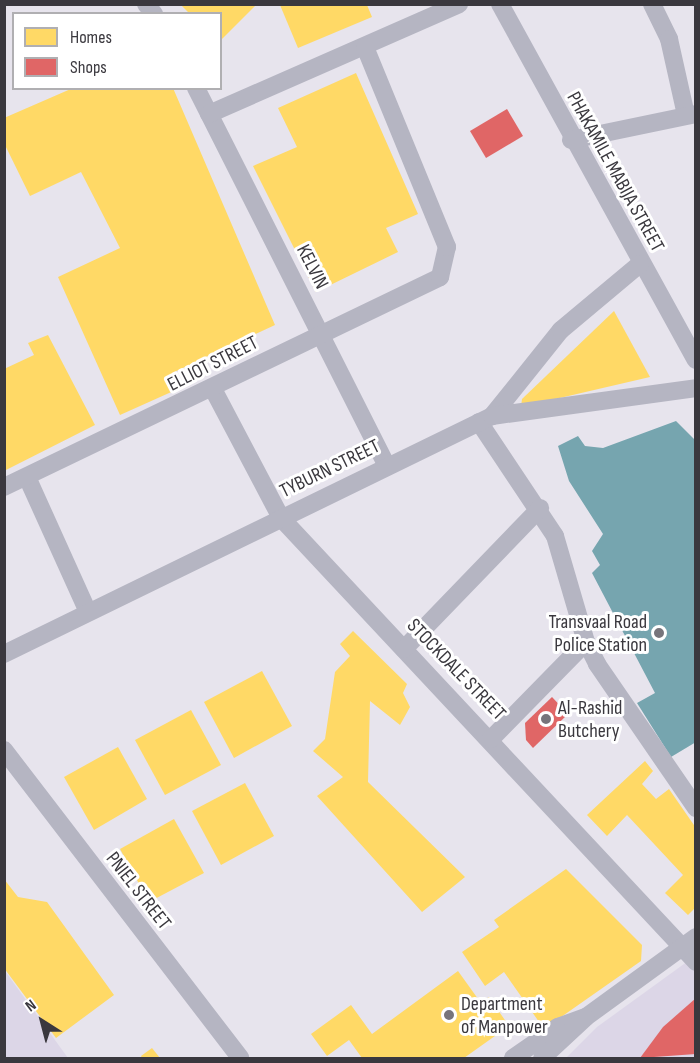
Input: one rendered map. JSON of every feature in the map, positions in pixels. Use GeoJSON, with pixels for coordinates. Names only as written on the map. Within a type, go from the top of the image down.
{"type":"FeatureCollection","features":[{"type":"Feature","properties":{"kind":"street"},"geometry":{"type":"LineString","coordinates":[[209,114],[459,4]]}},
{"type":"Feature","properties":{"kind":"street","name":"PHAKAMILE MABIJA STREET"},"geometry":{"type":"LineString","coordinates":[[500,4],[571,140],[696,360]]}},
{"type":"Feature","properties":{"kind":"street"},"geometry":{"type":"LineString","coordinates":[[571,140],[691,115],[669,39],[652,4]]}},
{"type":"Feature","properties":{"kind":"street","name":"ELLIOT STREET"},"geometry":{"type":"LineString","coordinates":[[4,487],[213,389],[440,277],[447,247],[365,47]]}},
{"type":"Feature","properties":{"kind":"street","name":"KELVIN"},"geometry":{"type":"LineString","coordinates":[[197,90],[387,466]]}},
{"type":"Feature","properties":{"kind":"street"},"geometry":{"type":"LineString","coordinates":[[640,264],[561,330],[485,419],[555,536],[586,642],[696,808]]}},
{"type":"Feature","properties":{"kind":"street","name":"TYBURN STREET"},"geometry":{"type":"LineString","coordinates":[[4,654],[485,419],[696,388]]}},
{"type":"Feature","properties":{"kind":"street","name":"STOCKDALE STREET"},"geometry":{"type":"LineString","coordinates":[[213,389],[281,518],[404,649],[689,943],[696,962]]}},
{"type":"Feature","properties":{"kind":"street"},"geometry":{"type":"LineString","coordinates":[[27,477],[88,612]]}},
{"type":"Feature","properties":{"kind":"street"},"geometry":{"type":"LineString","coordinates":[[404,649],[540,508]]}},
{"type":"Feature","properties":{"kind":"street"},"geometry":{"type":"LineString","coordinates":[[491,739],[586,642]]}},
{"type":"Feature","properties":{"kind":"street","name":"PNIEL STREET"},"geometry":{"type":"LineString","coordinates":[[4,750],[240,1059]]}},
{"type":"Feature","properties":{"kind":"street"},"geometry":{"type":"LineString","coordinates":[[542,1059],[586,1017],[689,943]]}},
{"type":"Feature","properties":{"kind":"street"},"geometry":{"type":"LineString","coordinates":[[513,1059],[558,1027],[586,1017]]}},
{"type":"Feature","properties":{"kind":"shaded area"},"geometry":{"type":"Polygon","coordinates":[[[695,956],[695,1058],[566,1058],[597,1027],[695,956]]]}},
{"type":"Feature","properties":{"kind":"shaded area"},"geometry":{"type":"Polygon","coordinates":[[[5,971],[68,1058],[5,1058],[5,971]]]}},
{"type":"Feature","properties":{"kind":"building: Homes"},"geometry":{"type":"Polygon","coordinates":[[[180,4],[257,4],[222,39],[222,12],[188,12],[180,4]]]}},
{"type":"Feature","properties":{"kind":"building: Homes"},"geometry":{"type":"Polygon","coordinates":[[[280,5],[367,5],[372,17],[298,48],[280,5]]]}},
{"type":"Feature","properties":{"kind":"building: Homes"},"geometry":{"type":"Polygon","coordinates":[[[356,73],[418,214],[386,228],[398,252],[316,292],[253,166],[297,147],[278,108],[356,73]]]}},
{"type":"Feature","properties":{"kind":"building: Homes"},"geometry":{"type":"Polygon","coordinates":[[[68,90],[174,90],[275,325],[172,373],[178,389],[120,415],[58,277],[120,248],[81,172],[30,196],[4,143],[4,118],[68,90]]]}},
{"type":"Feature","properties":{"kind":"building: Homes"},"geometry":{"type":"Polygon","coordinates":[[[614,311],[650,377],[521,407],[522,399],[614,311]]]}},
{"type":"Feature","properties":{"kind":"building: Homes"},"geometry":{"type":"Polygon","coordinates":[[[48,335],[95,425],[4,471],[4,369],[34,355],[28,343],[48,335]]]}},
{"type":"Feature","properties":{"kind":"building: Homes"},"geometry":{"type":"Polygon","coordinates":[[[353,631],[407,684],[403,693],[410,707],[400,725],[370,701],[368,782],[465,877],[422,912],[317,796],[343,777],[313,751],[325,739],[335,672],[350,656],[340,644],[353,631]]]}},
{"type":"Feature","properties":{"kind":"building: Homes"},"geometry":{"type":"Polygon","coordinates":[[[262,671],[292,726],[234,758],[204,702],[262,671]]]}},
{"type":"Feature","properties":{"kind":"building: Homes"},"geometry":{"type":"Polygon","coordinates":[[[191,710],[221,765],[165,795],[135,740],[191,710]]]}},
{"type":"Feature","properties":{"kind":"building: Homes"},"geometry":{"type":"Polygon","coordinates":[[[118,747],[147,799],[94,830],[64,777],[118,747]]]}},
{"type":"Feature","properties":{"kind":"building: Homes"},"geometry":{"type":"Polygon","coordinates":[[[645,761],[653,771],[642,784],[656,799],[669,789],[696,828],[696,907],[688,915],[665,893],[683,875],[627,815],[607,836],[587,815],[645,761]]]}},
{"type":"Feature","properties":{"kind":"building: Homes"},"geometry":{"type":"Polygon","coordinates":[[[245,783],[274,836],[221,865],[192,811],[245,783]]]}},
{"type":"Feature","properties":{"kind":"building: Homes"},"geometry":{"type":"Polygon","coordinates":[[[174,819],[204,873],[149,902],[120,849],[174,819]]]}},
{"type":"Feature","properties":{"kind":"building: Homes"},"geometry":{"type":"Polygon","coordinates":[[[566,869],[642,945],[641,961],[544,1029],[504,972],[485,986],[462,952],[499,927],[494,920],[566,869]]]}},
{"type":"Feature","properties":{"kind":"building: Homes"},"geometry":{"type":"Polygon","coordinates":[[[4,879],[18,897],[47,902],[114,995],[56,1038],[4,968],[4,879]]]}},
{"type":"Feature","properties":{"kind":"building: Homes","name":"Department of Manpower"},"geometry":{"type":"Polygon","coordinates":[[[458,971],[481,1003],[489,997],[509,1026],[464,1058],[362,1058],[349,1040],[327,1056],[311,1034],[351,1005],[372,1034],[458,971]]]}},
{"type":"Feature","properties":{"kind":"building: Homes"},"geometry":{"type":"Polygon","coordinates":[[[152,1048],[160,1058],[142,1058],[141,1056],[152,1048]]]}},
{"type":"Feature","properties":{"kind":"building: Shops"},"geometry":{"type":"Polygon","coordinates":[[[507,109],[523,136],[486,158],[470,131],[507,109]]]}},
{"type":"Feature","properties":{"kind":"building: Shops","name":"Al-Rashid Butchery"},"geometry":{"type":"Polygon","coordinates":[[[552,697],[568,714],[533,748],[526,740],[525,723],[552,697]]]}},
{"type":"Feature","properties":{"kind":"building: Shops"},"geometry":{"type":"Polygon","coordinates":[[[696,998],[696,1054],[640,1058],[663,1027],[696,998]]]}},
{"type":"Feature","properties":{"kind":"building: Public","name":"Transvaal Road Police Station"},"geometry":{"type":"Polygon","coordinates":[[[676,421],[696,441],[696,742],[671,757],[637,703],[655,693],[592,573],[600,565],[592,551],[603,534],[569,481],[558,446],[578,436],[585,446],[603,448],[676,421]]]}},
{"type":"Feature","properties":{"kind":"place","name":"Transvaal Road Police Station"},"geometry":{"type":"Point","coordinates":[659,633]}},
{"type":"Feature","properties":{"kind":"place","name":"Al-Rashid Butchery"},"geometry":{"type":"Point","coordinates":[546,719]}},
{"type":"Feature","properties":{"kind":"place","name":"Department of Manpower"},"geometry":{"type":"Point","coordinates":[449,1015]}}]}
